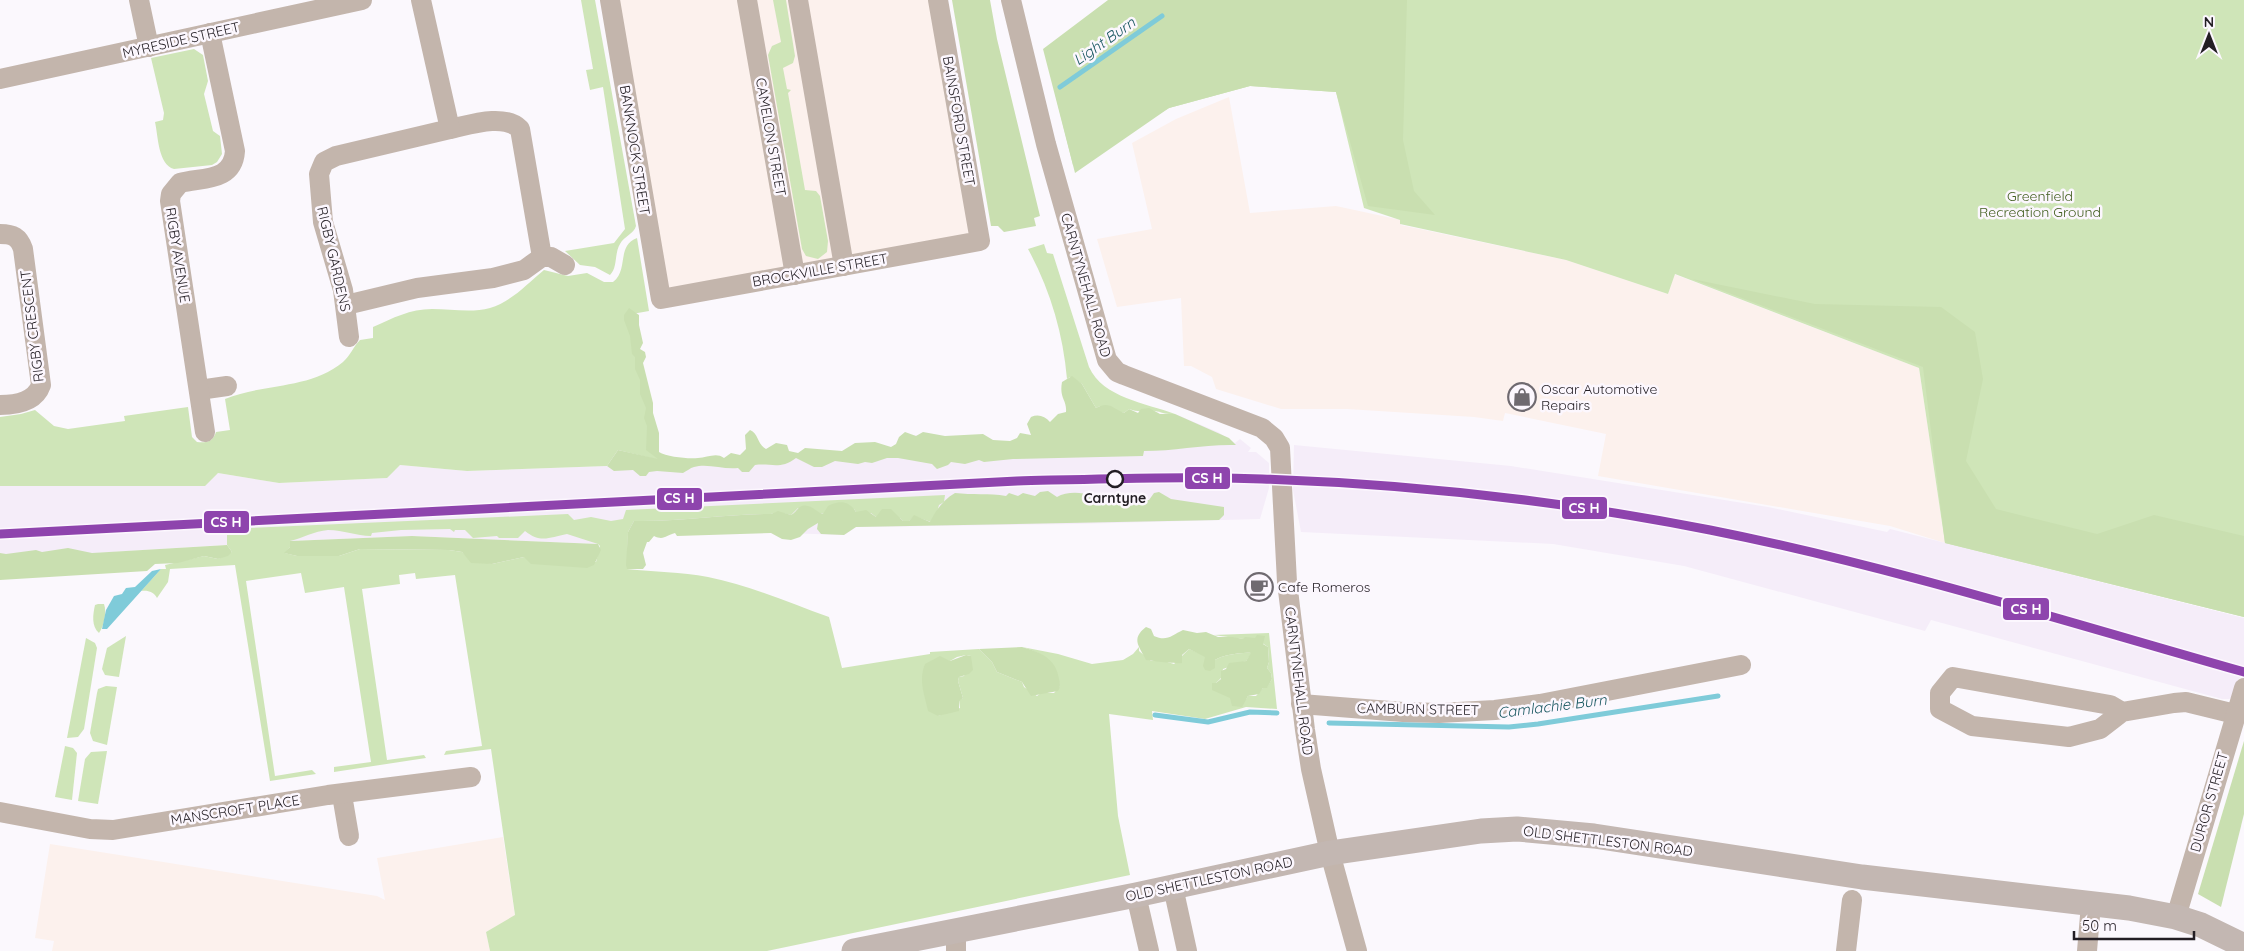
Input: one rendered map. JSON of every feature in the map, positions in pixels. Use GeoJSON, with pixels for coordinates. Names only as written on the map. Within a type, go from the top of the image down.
{"type":"FeatureCollection","features":[{"type":"Feature","properties":{"kind":"main road","name":"OLD SHETTLESTON ROAD"},"geometry":{"type":"LineString","coordinates":[[854,951],[956,941],[1136,895],[1330,853],[1481,831],[1517,829],[1553,831],[1862,877],[2091,904],[2176,917],[2216,931],[2244,946]]}},
{"type":"Feature","properties":{"kind":"street"},"geometry":{"type":"LineString","coordinates":[[139,0],[149,47]]}},
{"type":"Feature","properties":{"kind":"street","name":"MYRESIDE STREET"},"geometry":{"type":"LineString","coordinates":[[0,79],[362,0]]}},
{"type":"Feature","properties":{"kind":"street"},"geometry":{"type":"LineString","coordinates":[[422,0],[450,129]]}},
{"type":"Feature","properties":{"kind":"street","name":"BANKNOCK STREET"},"geometry":{"type":"LineString","coordinates":[[610,0],[661,299]]}},
{"type":"Feature","properties":{"kind":"street","name":"CAMELON STREET"},"geometry":{"type":"LineString","coordinates":[[747,0],[795,275]]}},
{"type":"Feature","properties":{"kind":"street"},"geometry":{"type":"LineString","coordinates":[[798,0],[844,266]]}},
{"type":"Feature","properties":{"kind":"street","name":"BAINSFORD STREET"},"geometry":{"type":"LineString","coordinates":[[938,0],[980,241]]}},
{"type":"Feature","properties":{"kind":"street","name":"CARNTYNEHALL ROAD"},"geometry":{"type":"LineString","coordinates":[[1011,0],[1056,180],[1107,360],[1116,372],[1262,428],[1274,438],[1280,448],[1287,582],[1301,704],[1311,769],[1330,853],[1357,951]]}},
{"type":"Feature","properties":{"kind":"street","name":"RIGBY AVENUE"},"geometry":{"type":"LineString","coordinates":[[205,432],[170,201],[171,194],[180,183],[226,173],[234,159],[235,151],[210,33]]}},
{"type":"Feature","properties":{"kind":"street","name":"RIGBY GARDENS"},"geometry":{"type":"LineString","coordinates":[[349,337],[346,305],[323,222],[319,174],[324,162],[336,156],[450,129],[496,122],[515,124],[520,129],[542,257]]}},
{"type":"Feature","properties":{"kind":"street","name":"RIGBY CRESCENT"},"geometry":{"type":"LineString","coordinates":[[0,234],[10,234],[17,237],[23,249],[41,385],[38,394],[32,399],[15,404],[0,404]]}},
{"type":"Feature","properties":{"kind":"street","name":"BROCKVILLE STREET"},"geometry":{"type":"LineString","coordinates":[[661,299],[980,241]]}},
{"type":"Feature","properties":{"kind":"street"},"geometry":{"type":"LineString","coordinates":[[346,305],[417,288],[477,281],[524,270],[542,257],[551,257],[566,265]]}},
{"type":"Feature","properties":{"kind":"street"},"geometry":{"type":"LineString","coordinates":[[199,390],[227,386]]}},
{"type":"Feature","properties":{"kind":"street","name":"CAMBURN STREET"},"geometry":{"type":"LineString","coordinates":[[1301,704],[1439,713],[1495,710],[1540,704],[1741,665]]}},
{"type":"Feature","properties":{"kind":"street"},"geometry":{"type":"LineString","coordinates":[[2122,712],[2110,705],[1954,677],[1940,694],[1940,709],[1972,726],[2070,737],[2100,729],[2122,712],[2186,702],[2235,714]]}},
{"type":"Feature","properties":{"kind":"street","name":"DUROR STREET"},"geometry":{"type":"LineString","coordinates":[[2176,917],[2244,688]]}},
{"type":"Feature","properties":{"kind":"street","name":"MANSCROFT PLACE"},"geometry":{"type":"LineString","coordinates":[[0,812],[90,829],[113,830],[328,795],[342,795],[471,777]]}},
{"type":"Feature","properties":{"kind":"street"},"geometry":{"type":"LineString","coordinates":[[342,795],[349,836]]}},
{"type":"Feature","properties":{"kind":"street"},"geometry":{"type":"LineString","coordinates":[[1173,887],[1187,951]]}},
{"type":"Feature","properties":{"kind":"street"},"geometry":{"type":"LineString","coordinates":[[1136,895],[1149,951]]}},
{"type":"Feature","properties":{"kind":"street"},"geometry":{"type":"LineString","coordinates":[[1846,951],[1852,900]]}},
{"type":"Feature","properties":{"kind":"street"},"geometry":{"type":"LineString","coordinates":[[2087,951],[2091,904]]}},
{"type":"Feature","properties":{"kind":"shaded area"},"geometry":{"type":"Polygon","coordinates":[[[610,0],[938,0],[980,241],[661,299],[610,0]]]}},
{"type":"Feature","properties":{"kind":"shaded area"},"geometry":{"type":"Polygon","coordinates":[[[1229,97],[1250,213],[1336,206],[1401,220],[1401,225],[1566,260],[1668,294],[1674,274],[1919,368],[1945,543],[1890,526],[1598,476],[1606,434],[1505,413],[1503,421],[1474,417],[1347,409],[1281,409],[1216,389],[1212,377],[1191,366],[1184,366],[1181,298],[1117,307],[1097,239],[1152,229],[1132,143],[1176,119],[1229,97]]]}},
{"type":"Feature","properties":{"kind":"shaded area"},"geometry":{"type":"Polygon","coordinates":[[[1175,414],[1218,432],[1235,443],[1240,439],[1251,448],[1248,452],[1256,452],[1269,463],[1269,488],[1260,519],[856,527],[844,535],[632,528],[598,544],[412,536],[290,541],[0,559],[0,486],[218,473],[279,483],[386,478],[400,465],[467,471],[607,466],[618,450],[667,463],[897,453],[910,435],[1011,442],[1175,414]]]}},
{"type":"Feature","properties":{"kind":"shaded area"},"geometry":{"type":"Polygon","coordinates":[[[1294,445],[1511,466],[1768,507],[1887,532],[1890,529],[2244,618],[2244,666],[2233,697],[2222,699],[1931,620],[1925,631],[1684,566],[1553,544],[1301,532],[1293,490],[1294,445]]]}},
{"type":"Feature","properties":{"kind":"shaded area"},"geometry":{"type":"Polygon","coordinates":[[[503,837],[515,916],[486,932],[490,951],[52,951],[54,941],[35,938],[50,844],[377,896],[385,900],[377,858],[503,837]]]}},
{"type":"Feature","properties":{"kind":"green space"},"geometry":{"type":"Polygon","coordinates":[[[581,0],[595,0],[636,226],[620,244],[614,268],[610,275],[595,267],[580,265],[565,251],[614,243],[625,229],[603,87],[590,90],[586,70],[593,69],[581,0]]]}},
{"type":"Feature","properties":{"kind":"green space"},"geometry":{"type":"Polygon","coordinates":[[[773,0],[786,0],[795,56],[793,63],[783,68],[787,89],[791,90],[788,93],[805,190],[816,191],[820,196],[828,241],[827,252],[818,259],[806,256],[802,249],[768,55],[772,46],[781,42],[773,0]]]}},
{"type":"Feature","properties":{"kind":"green space"},"geometry":{"type":"Polygon","coordinates":[[[952,0],[990,0],[997,39],[1040,216],[1034,218],[1036,226],[1004,232],[998,226],[991,226],[952,0]]]}},
{"type":"Feature","properties":{"kind":"green space"},"geometry":{"type":"Polygon","coordinates":[[[1108,0],[1407,0],[1403,140],[1414,191],[1435,215],[1368,206],[1336,92],[1250,86],[1169,108],[1075,173],[1043,49],[1108,0]]]}},
{"type":"Feature","properties":{"kind":"green space","name":"Greenfield Recreation Ground"},"geometry":{"type":"Polygon","coordinates":[[[1184,0],[2244,0],[2244,617],[1945,543],[1919,368],[1675,274],[1668,294],[1566,260],[1400,224],[1400,220],[1364,208],[1336,92],[1250,86],[1169,108],[1073,165],[1055,93],[1184,0]]]}},
{"type":"Feature","properties":{"kind":"green space"},"geometry":{"type":"Polygon","coordinates":[[[194,49],[203,55],[208,81],[204,94],[213,131],[220,136],[222,154],[217,162],[212,165],[174,169],[165,162],[160,149],[155,122],[163,120],[164,113],[151,58],[194,49]]]}},
{"type":"Feature","properties":{"kind":"green space"},"geometry":{"type":"Polygon","coordinates":[[[637,238],[649,311],[632,314],[659,460],[618,450],[607,466],[467,471],[400,465],[387,478],[279,483],[218,473],[205,486],[0,486],[0,417],[35,410],[54,426],[68,429],[125,421],[124,416],[188,407],[192,437],[197,442],[206,442],[213,438],[216,432],[230,430],[225,399],[255,390],[301,382],[330,371],[345,360],[360,340],[373,338],[373,327],[402,315],[424,309],[476,310],[490,308],[505,302],[544,270],[568,276],[587,273],[604,282],[613,282],[621,271],[624,252],[631,242],[637,238]]]}},
{"type":"Feature","properties":{"kind":"green space"},"geometry":{"type":"Polygon","coordinates":[[[1044,244],[1047,253],[1053,254],[1089,367],[1096,377],[1104,386],[1115,393],[1175,414],[1129,409],[1124,413],[1100,406],[1096,408],[1082,384],[1070,377],[1067,379],[1059,328],[1043,280],[1028,249],[1044,244]]]}},
{"type":"Feature","properties":{"kind":"green space"},"geometry":{"type":"Polygon","coordinates":[[[1692,279],[1815,304],[1941,307],[1975,332],[1983,379],[1966,461],[1996,509],[2097,534],[2154,515],[2244,536],[2244,617],[1945,543],[1923,367],[1692,279]]]}},
{"type":"Feature","properties":{"kind":"green space"},"geometry":{"type":"Polygon","coordinates":[[[629,308],[639,315],[643,343],[640,349],[645,352],[646,357],[643,363],[659,433],[659,452],[663,454],[683,458],[701,458],[715,455],[724,458],[731,453],[740,455],[746,449],[745,435],[750,430],[766,449],[776,443],[787,445],[789,451],[798,453],[805,448],[842,451],[855,443],[875,442],[891,447],[896,444],[899,437],[905,432],[916,436],[923,432],[945,436],[983,434],[993,440],[1010,441],[1017,438],[1020,433],[1031,435],[1027,424],[1031,417],[1041,416],[1050,422],[1058,414],[1066,412],[1062,396],[1062,382],[1072,376],[1082,384],[1096,408],[1107,405],[1124,413],[1129,409],[1138,413],[1141,409],[1149,408],[1160,414],[1175,414],[1229,438],[1236,445],[1144,451],[1143,456],[1013,459],[984,462],[979,460],[965,464],[951,462],[937,469],[932,464],[898,458],[887,458],[872,463],[858,464],[835,461],[822,467],[814,467],[796,458],[780,465],[755,465],[749,472],[742,472],[738,468],[705,466],[693,467],[683,473],[649,472],[646,476],[640,476],[633,470],[614,471],[607,466],[618,450],[658,459],[646,450],[647,426],[644,418],[646,408],[640,394],[640,380],[635,369],[635,357],[632,354],[630,336],[624,320],[624,315],[629,308]]]}},
{"type":"Feature","properties":{"kind":"green space"},"geometry":{"type":"Polygon","coordinates":[[[1048,491],[1057,497],[1068,493],[1088,494],[1105,502],[1118,493],[1126,494],[1129,501],[1149,500],[1154,493],[1159,492],[1171,499],[1224,507],[1224,515],[1219,520],[856,527],[844,535],[821,534],[817,529],[818,523],[800,537],[791,540],[782,539],[771,533],[677,536],[675,533],[663,538],[654,536],[647,542],[643,553],[646,565],[643,569],[627,569],[626,565],[628,532],[634,521],[771,514],[778,511],[791,515],[803,506],[809,506],[823,514],[828,506],[840,502],[847,504],[856,512],[866,510],[876,517],[882,509],[891,509],[903,521],[909,521],[914,515],[930,522],[940,506],[955,493],[1006,496],[1009,493],[1018,496],[1023,493],[1035,496],[1040,492],[1048,491]]]}},
{"type":"Feature","properties":{"kind":"green space"},"geometry":{"type":"Polygon","coordinates":[[[945,495],[944,502],[939,505],[931,522],[914,516],[909,521],[903,521],[900,518],[876,517],[871,513],[856,512],[854,509],[824,514],[798,508],[791,515],[778,512],[771,514],[634,521],[628,532],[627,569],[688,574],[723,580],[754,589],[829,617],[842,668],[930,654],[930,652],[979,649],[992,662],[997,672],[1022,682],[1024,687],[1037,696],[1041,693],[1054,693],[1060,686],[1058,678],[1048,660],[1022,647],[1058,654],[1092,664],[1123,660],[1133,654],[1139,647],[1139,651],[1151,661],[1164,661],[1174,664],[1189,649],[1215,660],[1233,654],[1252,653],[1246,661],[1223,669],[1221,678],[1216,683],[1212,683],[1227,694],[1246,699],[1248,696],[1256,696],[1263,688],[1267,687],[1272,679],[1271,673],[1267,668],[1269,662],[1268,647],[1255,638],[1243,639],[1213,635],[1269,633],[1277,709],[1246,707],[1205,719],[1152,711],[1153,720],[1109,714],[1118,816],[1130,875],[767,951],[490,951],[486,932],[515,915],[491,749],[444,755],[446,751],[482,746],[455,575],[416,579],[415,573],[399,575],[400,584],[362,589],[387,760],[424,755],[426,758],[334,772],[334,767],[371,762],[344,587],[305,593],[301,573],[246,581],[275,776],[312,770],[316,774],[270,781],[235,565],[170,569],[168,582],[157,598],[150,592],[141,591],[161,569],[166,569],[165,565],[204,556],[218,559],[232,552],[227,545],[227,529],[568,514],[574,520],[591,517],[611,521],[623,519],[626,510],[945,495]],[[450,529],[401,530],[372,533],[371,536],[328,530],[290,541],[290,547],[285,553],[297,556],[339,556],[360,549],[449,550],[462,552],[469,558],[492,564],[524,557],[596,562],[600,546],[567,534],[541,538],[525,531],[518,538],[499,538],[497,536],[473,538],[465,530],[455,530],[454,532],[450,529]],[[966,655],[950,661],[933,660],[938,716],[960,708],[959,700],[963,698],[958,681],[959,677],[964,676],[971,662],[971,656],[966,655]]]}},
{"type":"Feature","properties":{"kind":"green space"},"geometry":{"type":"Polygon","coordinates":[[[412,536],[598,544],[601,550],[594,565],[587,568],[531,564],[524,557],[492,564],[471,563],[462,552],[449,550],[360,549],[339,556],[297,556],[284,553],[290,547],[290,541],[412,536]]]}},
{"type":"Feature","properties":{"kind":"green space"},"geometry":{"type":"Polygon","coordinates":[[[227,545],[232,552],[228,556],[218,559],[204,556],[178,563],[155,564],[147,571],[0,580],[0,553],[36,550],[42,552],[68,548],[92,553],[227,545]]]}},
{"type":"Feature","properties":{"kind":"green space"},"geometry":{"type":"Polygon","coordinates":[[[104,604],[105,611],[104,623],[99,633],[93,620],[95,605],[104,604]]]}},
{"type":"Feature","properties":{"kind":"green space"},"geometry":{"type":"Polygon","coordinates":[[[1146,627],[1151,629],[1154,636],[1159,638],[1169,637],[1183,630],[1197,633],[1206,632],[1218,637],[1243,639],[1245,637],[1255,638],[1257,635],[1265,636],[1263,644],[1268,647],[1269,662],[1267,668],[1271,673],[1272,679],[1267,688],[1263,688],[1259,694],[1248,696],[1242,707],[1232,706],[1230,698],[1212,690],[1212,683],[1216,683],[1221,679],[1221,671],[1226,669],[1229,663],[1246,661],[1251,653],[1233,654],[1218,658],[1215,660],[1215,668],[1210,671],[1205,670],[1203,666],[1205,657],[1189,649],[1182,655],[1182,663],[1146,660],[1137,639],[1141,631],[1146,627]]]}},
{"type":"Feature","properties":{"kind":"green space"},"geometry":{"type":"Polygon","coordinates":[[[126,636],[119,677],[105,675],[102,669],[107,648],[126,636]]]}},
{"type":"Feature","properties":{"kind":"green space"},"geometry":{"type":"Polygon","coordinates":[[[86,638],[95,643],[97,648],[84,729],[78,737],[67,738],[86,638]]]}},
{"type":"Feature","properties":{"kind":"green space"},"geometry":{"type":"Polygon","coordinates":[[[1022,647],[1035,651],[1051,661],[1057,672],[1060,685],[1058,691],[1031,696],[1022,682],[997,672],[992,662],[979,649],[1022,647]]]}},
{"type":"Feature","properties":{"kind":"green space"},"geometry":{"type":"Polygon","coordinates":[[[966,655],[971,656],[973,670],[969,674],[959,677],[958,681],[963,698],[959,701],[959,711],[938,716],[928,711],[922,682],[925,664],[940,656],[950,661],[966,655]]]}},
{"type":"Feature","properties":{"kind":"green space"},"geometry":{"type":"Polygon","coordinates":[[[106,686],[117,687],[107,745],[93,741],[90,733],[98,689],[106,686]]]}},
{"type":"Feature","properties":{"kind":"green space"},"geometry":{"type":"Polygon","coordinates":[[[2244,741],[2244,814],[2221,907],[2198,894],[2244,741]]]}},
{"type":"Feature","properties":{"kind":"green space"},"geometry":{"type":"Polygon","coordinates":[[[65,746],[73,748],[77,753],[72,800],[55,797],[65,746]]]}},
{"type":"Feature","properties":{"kind":"green space"},"geometry":{"type":"Polygon","coordinates":[[[107,751],[98,804],[78,801],[85,759],[91,752],[107,751]]]}},
{"type":"Feature","properties":{"kind":"water"},"geometry":{"type":"Polygon","coordinates":[[[161,569],[107,629],[102,629],[106,610],[114,596],[122,594],[126,588],[135,587],[152,571],[161,569]]]}},
{"type":"Feature","properties":{"kind":"waterway","name":"Light Burn"},"geometry":{"type":"LineString","coordinates":[[1060,87],[1162,16]]}},
{"type":"Feature","properties":{"kind":"waterway","name":"Camlachie Burn"},"geometry":{"type":"LineString","coordinates":[[1329,723],[1509,727],[1718,696]]}},
{"type":"Feature","properties":{"kind":"waterway","name":"Camlachie Burn"},"geometry":{"type":"LineString","coordinates":[[1155,715],[1208,722],[1250,712],[1277,713]]}},
{"type":"Feature","properties":{"kind":"transit line"},"geometry":{"type":"LineString","coordinates":[[0,534],[1017,481],[1139,478],[1318,481],[1431,490],[1543,502],[1655,520],[1778,544],[1912,578],[2244,672]]}},
{"type":"Feature","properties":{"kind":"place","name":"Oscar Automotive Repairs"},"geometry":{"type":"Point","coordinates":[1522,397]}},
{"type":"Feature","properties":{"kind":"place","name":"Carntyne"},"geometry":{"type":"Point","coordinates":[1115,479]}},
{"type":"Feature","properties":{"kind":"place","name":"Cafe Romeros"},"geometry":{"type":"Point","coordinates":[1259,587]}}]}
